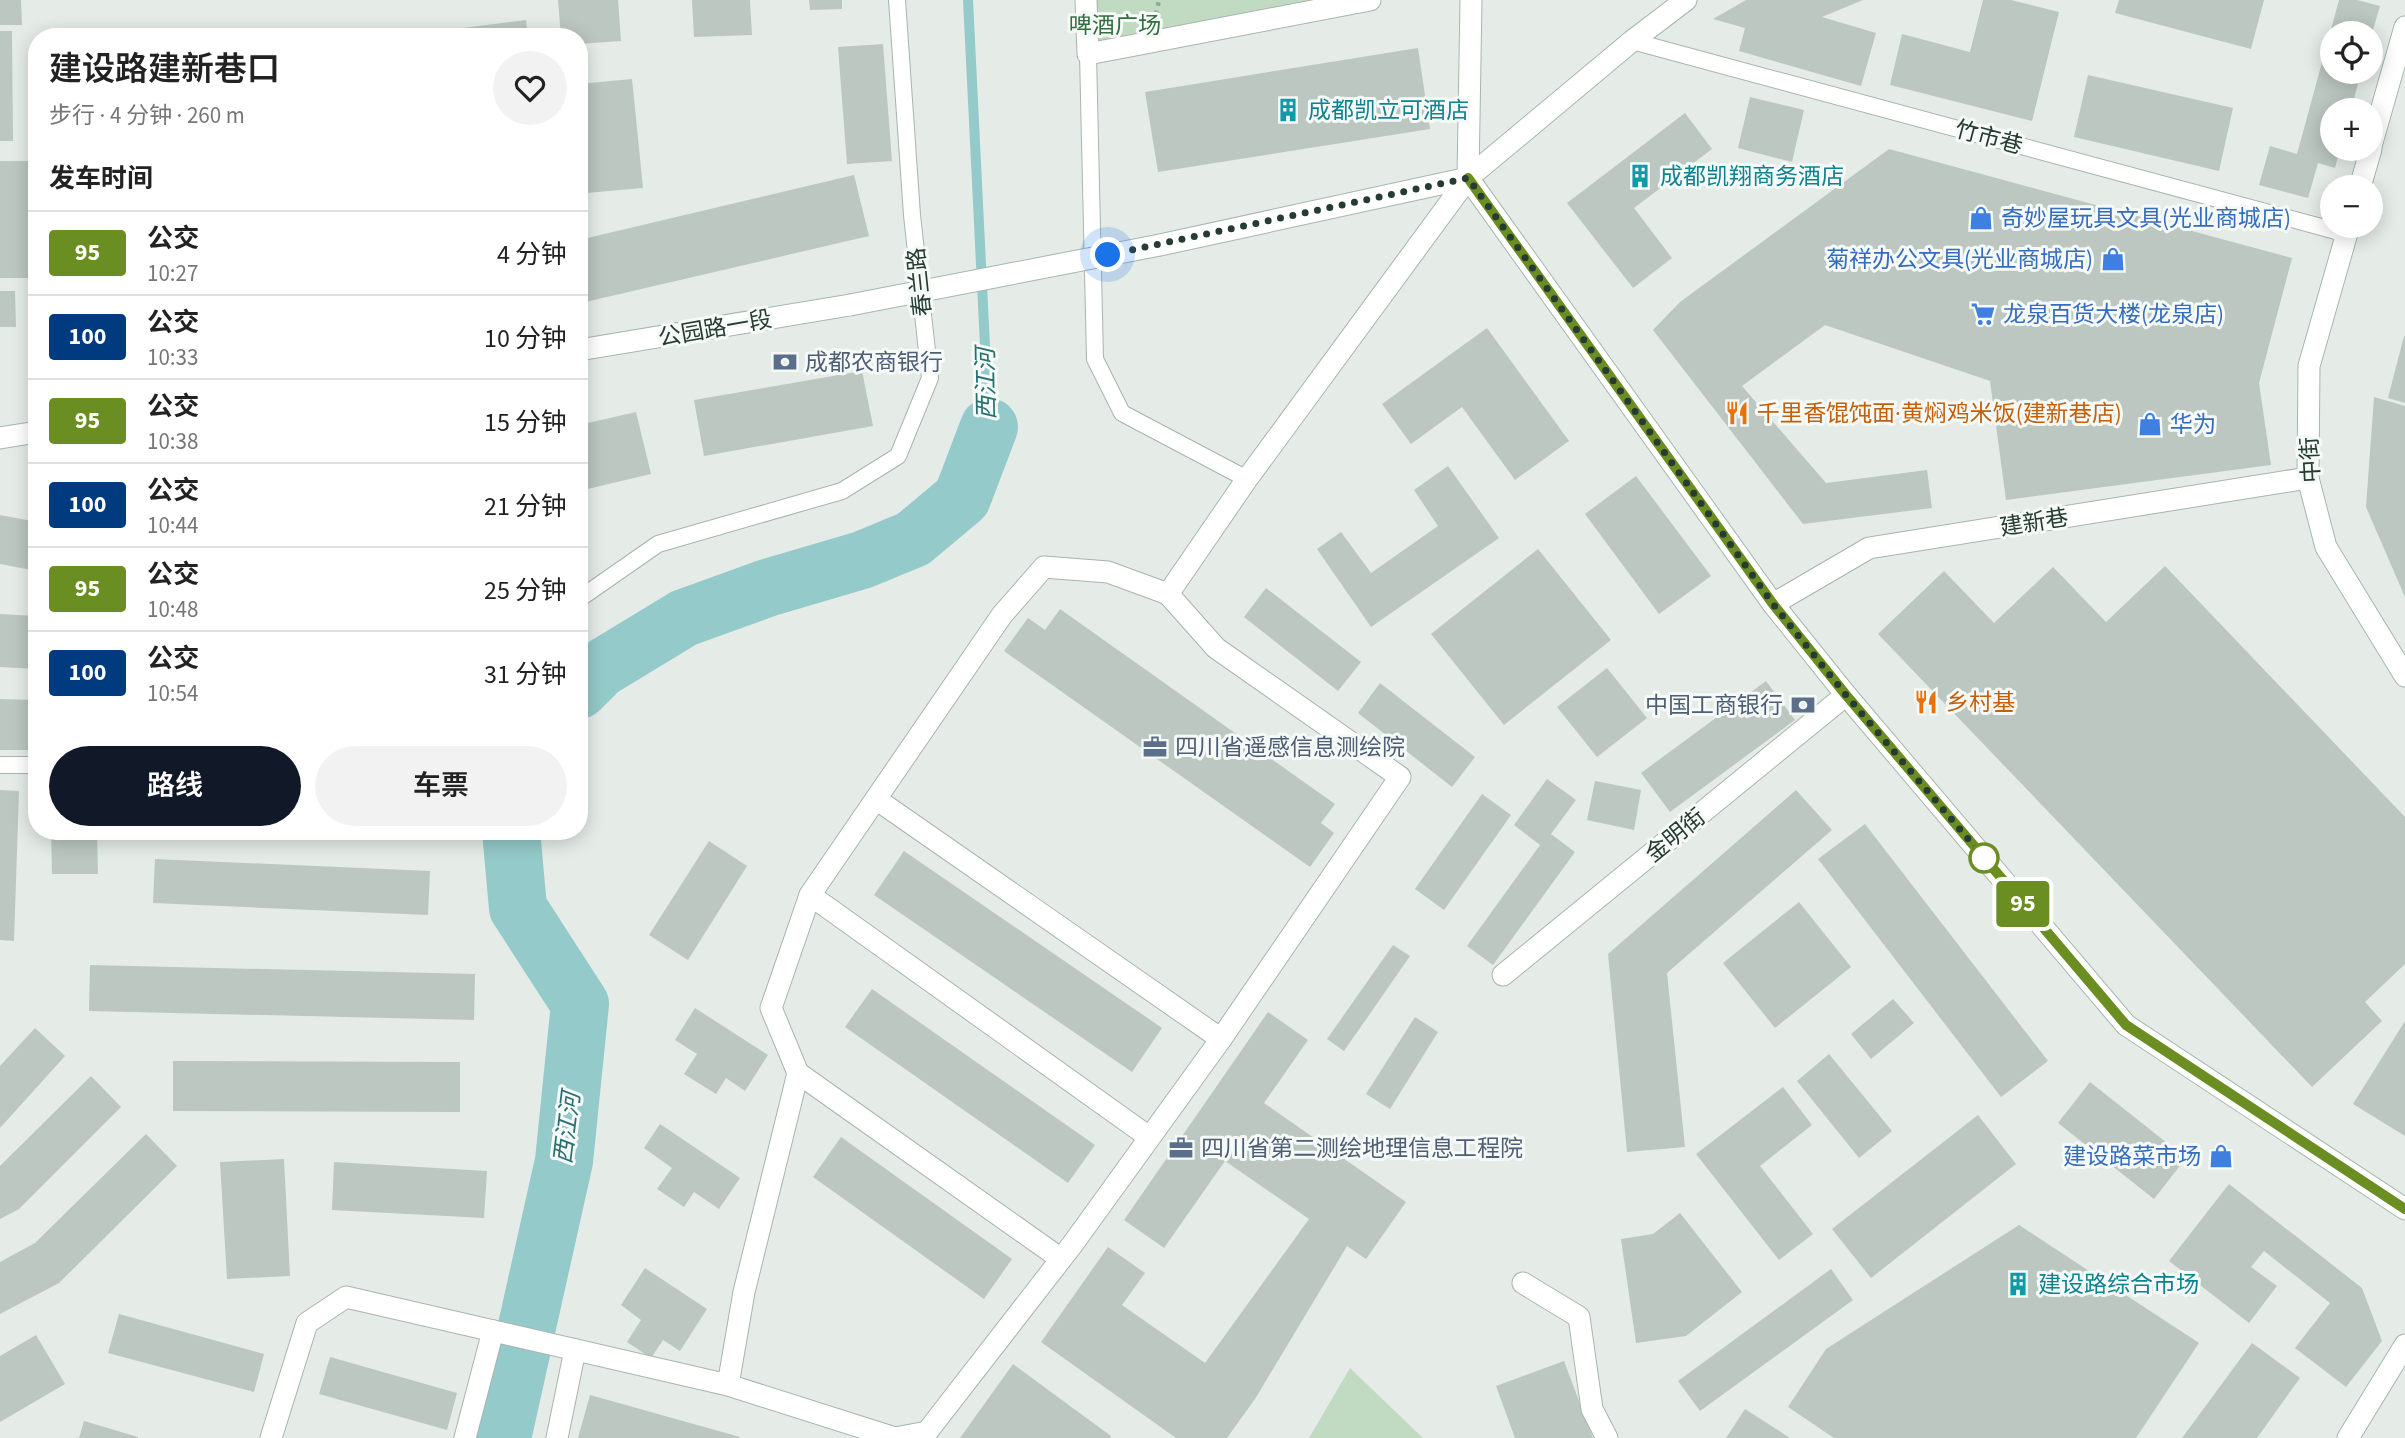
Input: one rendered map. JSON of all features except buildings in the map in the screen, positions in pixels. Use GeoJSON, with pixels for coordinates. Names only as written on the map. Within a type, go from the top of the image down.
{"type":"FeatureCollection","features":[{"type":"Feature","properties":{"kind":"street"},"geometry":{"type":"LineString","coordinates":[[1086,0],[1088,54],[1370,0]]}},
{"type":"Feature","properties":{"kind":"street"},"geometry":{"type":"LineString","coordinates":[[1471,0],[1468,178],[1773,604],[1846,695],[2126,1025],[2405,1209]]}},
{"type":"Feature","properties":{"kind":"street"},"geometry":{"type":"LineString","coordinates":[[1168,594],[1247,479],[1468,178],[1632,41],[1686,0]]}},
{"type":"Feature","properties":{"kind":"street"},"geometry":{"type":"LineString","coordinates":[[2383,105],[2405,27]]}},
{"type":"Feature","properties":{"kind":"street","name":"公园路一段"},"geometry":{"type":"LineString","coordinates":[[588,349],[850,305],[1160,245],[1468,178]]}},
{"type":"Feature","properties":{"kind":"street","name":"中街"},"geometry":{"type":"LineString","coordinates":[[2346,238],[2309,366],[2308,478],[2326,547],[2405,676]]}},
{"type":"Feature","properties":{"kind":"street"},"geometry":{"type":"LineString","coordinates":[[0,438],[28,433]]}},
{"type":"Feature","properties":{"kind":"street","name":"建新巷"},"geometry":{"type":"LineString","coordinates":[[1773,604],[1869,548],[2308,478]]}},
{"type":"Feature","properties":{"kind":"street"},"geometry":{"type":"LineString","coordinates":[[271,1438],[307,1323],[346,1297],[728,1385],[843,1430],[895,1438],[927,1432],[1061,1259],[1221,1039],[1400,777],[1216,648],[1168,594],[1108,572],[1044,567],[1002,615],[810,895],[771,1008],[798,1073],[1061,1259]]}},
{"type":"Feature","properties":{"kind":"street","name":"金明街"},"geometry":{"type":"LineString","coordinates":[[1503,975],[1846,695]]}},
{"type":"Feature","properties":{"kind":"street"},"geometry":{"type":"LineString","coordinates":[[876,800],[1221,1039]]}},
{"type":"Feature","properties":{"kind":"street"},"geometry":{"type":"LineString","coordinates":[[810,895],[1149,1137]]}},
{"type":"Feature","properties":{"kind":"street"},"geometry":{"type":"LineString","coordinates":[[728,1385],[744,1292],[798,1073]]}},
{"type":"Feature","properties":{"kind":"street"},"geometry":{"type":"LineString","coordinates":[[1523,1283],[1579,1317],[1592,1409],[1607,1438]]}},
{"type":"Feature","properties":{"kind":"street"},"geometry":{"type":"LineString","coordinates":[[465,1438],[498,1332]]}},
{"type":"Feature","properties":{"kind":"street"},"geometry":{"type":"LineString","coordinates":[[2348,1438],[2405,1345]]}},
{"type":"Feature","properties":{"kind":"street"},"geometry":{"type":"LineString","coordinates":[[557,1438],[575,1350]]}},
{"type":"Feature","properties":{"kind":"lane","name":"春兰路"},"geometry":{"type":"LineString","coordinates":[[588,593],[658,544],[842,491],[898,456],[930,378],[912,215],[897,0]]}},
{"type":"Feature","properties":{"kind":"lane","name":"竹市巷"},"geometry":{"type":"LineString","coordinates":[[1632,41],[2320,223]]}},
{"type":"Feature","properties":{"kind":"lane"},"geometry":{"type":"LineString","coordinates":[[1088,54],[1095,359],[1122,412],[1247,479]]}},
{"type":"Feature","properties":{"kind":"lane"},"geometry":{"type":"LineString","coordinates":[[0,765],[28,765]]}},
{"type":"Feature","properties":{"kind":"green space","name":"啤酒广场"},"geometry":{"type":"Polygon","coordinates":[[[1086,0],[1370,0],[1088,54],[1086,0]]]}},
{"type":"Feature","properties":{"kind":"green space"},"geometry":{"type":"Polygon","coordinates":[[[1350,1368],[1423,1438],[1309,1438],[1350,1368]]]}},
{"type":"Feature","properties":{"kind":"waterway","name":"西江河"},"geometry":{"type":"LineString","coordinates":[[968,0],[989,427]]}},
{"type":"Feature","properties":{"kind":"waterway","name":"西江河"},"geometry":{"type":"LineString","coordinates":[[588,681],[600,669],[684,618],[767,588],[862,560],[913,539],[962,498],[989,427]]}},
{"type":"Feature","properties":{"kind":"waterway","name":"西江河"},"geometry":{"type":"LineString","coordinates":[[502,1438],[564,1161],[580,1004],[518,908],[512,840]]}},
{"type":"Feature","properties":{"kind":"bus line","name":"95"},"geometry":{"type":"LineString","coordinates":[[1468,178],[1773,604],[1846,695],[2126,1025],[2405,1209]]}},
{"type":"Feature","properties":{"kind":"place","name":"成都凯立可酒店"},"geometry":{"type":"Point","coordinates":[1288,110]}},
{"type":"Feature","properties":{"kind":"place","name":"成都凯翔商务酒店"},"geometry":{"type":"Point","coordinates":[1640,176]}},
{"type":"Feature","properties":{"kind":"place","name":"奇妙屋玩具文具(光业商城店)"},"geometry":{"type":"Point","coordinates":[1981,218]}},
{"type":"Feature","properties":{"kind":"place","name":"菊祥办公文具(光业商城店)"},"geometry":{"type":"Point","coordinates":[2113,259]}},
{"type":"Feature","properties":{"kind":"place","name":"龙泉百货大楼(龙泉店)"},"geometry":{"type":"Point","coordinates":[1983,314]}},
{"type":"Feature","properties":{"kind":"place","name":"成都农商银行"},"geometry":{"type":"Point","coordinates":[785,362]}},
{"type":"Feature","properties":{"kind":"place","name":"千里香馄饨面·黄焖鸡米饭(建新巷店)"},"geometry":{"type":"Point","coordinates":[1737,413]}},
{"type":"Feature","properties":{"kind":"place","name":"华为"},"geometry":{"type":"Point","coordinates":[2150,424]}},
{"type":"Feature","properties":{"kind":"place","name":"乡村基"},"geometry":{"type":"Point","coordinates":[1926,702]}},
{"type":"Feature","properties":{"kind":"place","name":"中国工商银行"},"geometry":{"type":"Point","coordinates":[1803,705]}},
{"type":"Feature","properties":{"kind":"place","name":"四川省遥感信息测绘院"},"geometry":{"type":"Point","coordinates":[1155,747]}},
{"type":"Feature","properties":{"kind":"place","name":"四川省第二测绘地理信息工程院"},"geometry":{"type":"Point","coordinates":[1181,1148]}},
{"type":"Feature","properties":{"kind":"place","name":"建设路菜市场"},"geometry":{"type":"Point","coordinates":[2221,1156]}},
{"type":"Feature","properties":{"kind":"place","name":"建设路综合市场"},"geometry":{"type":"Point","coordinates":[2018,1284]}},
{"type":"Feature","properties":{"kind":"route"},"geometry":{"type":"LineString","coordinates":[[1108,255],[1468,178],[1773,604],[1986,860],[1984,858]]}}]}
